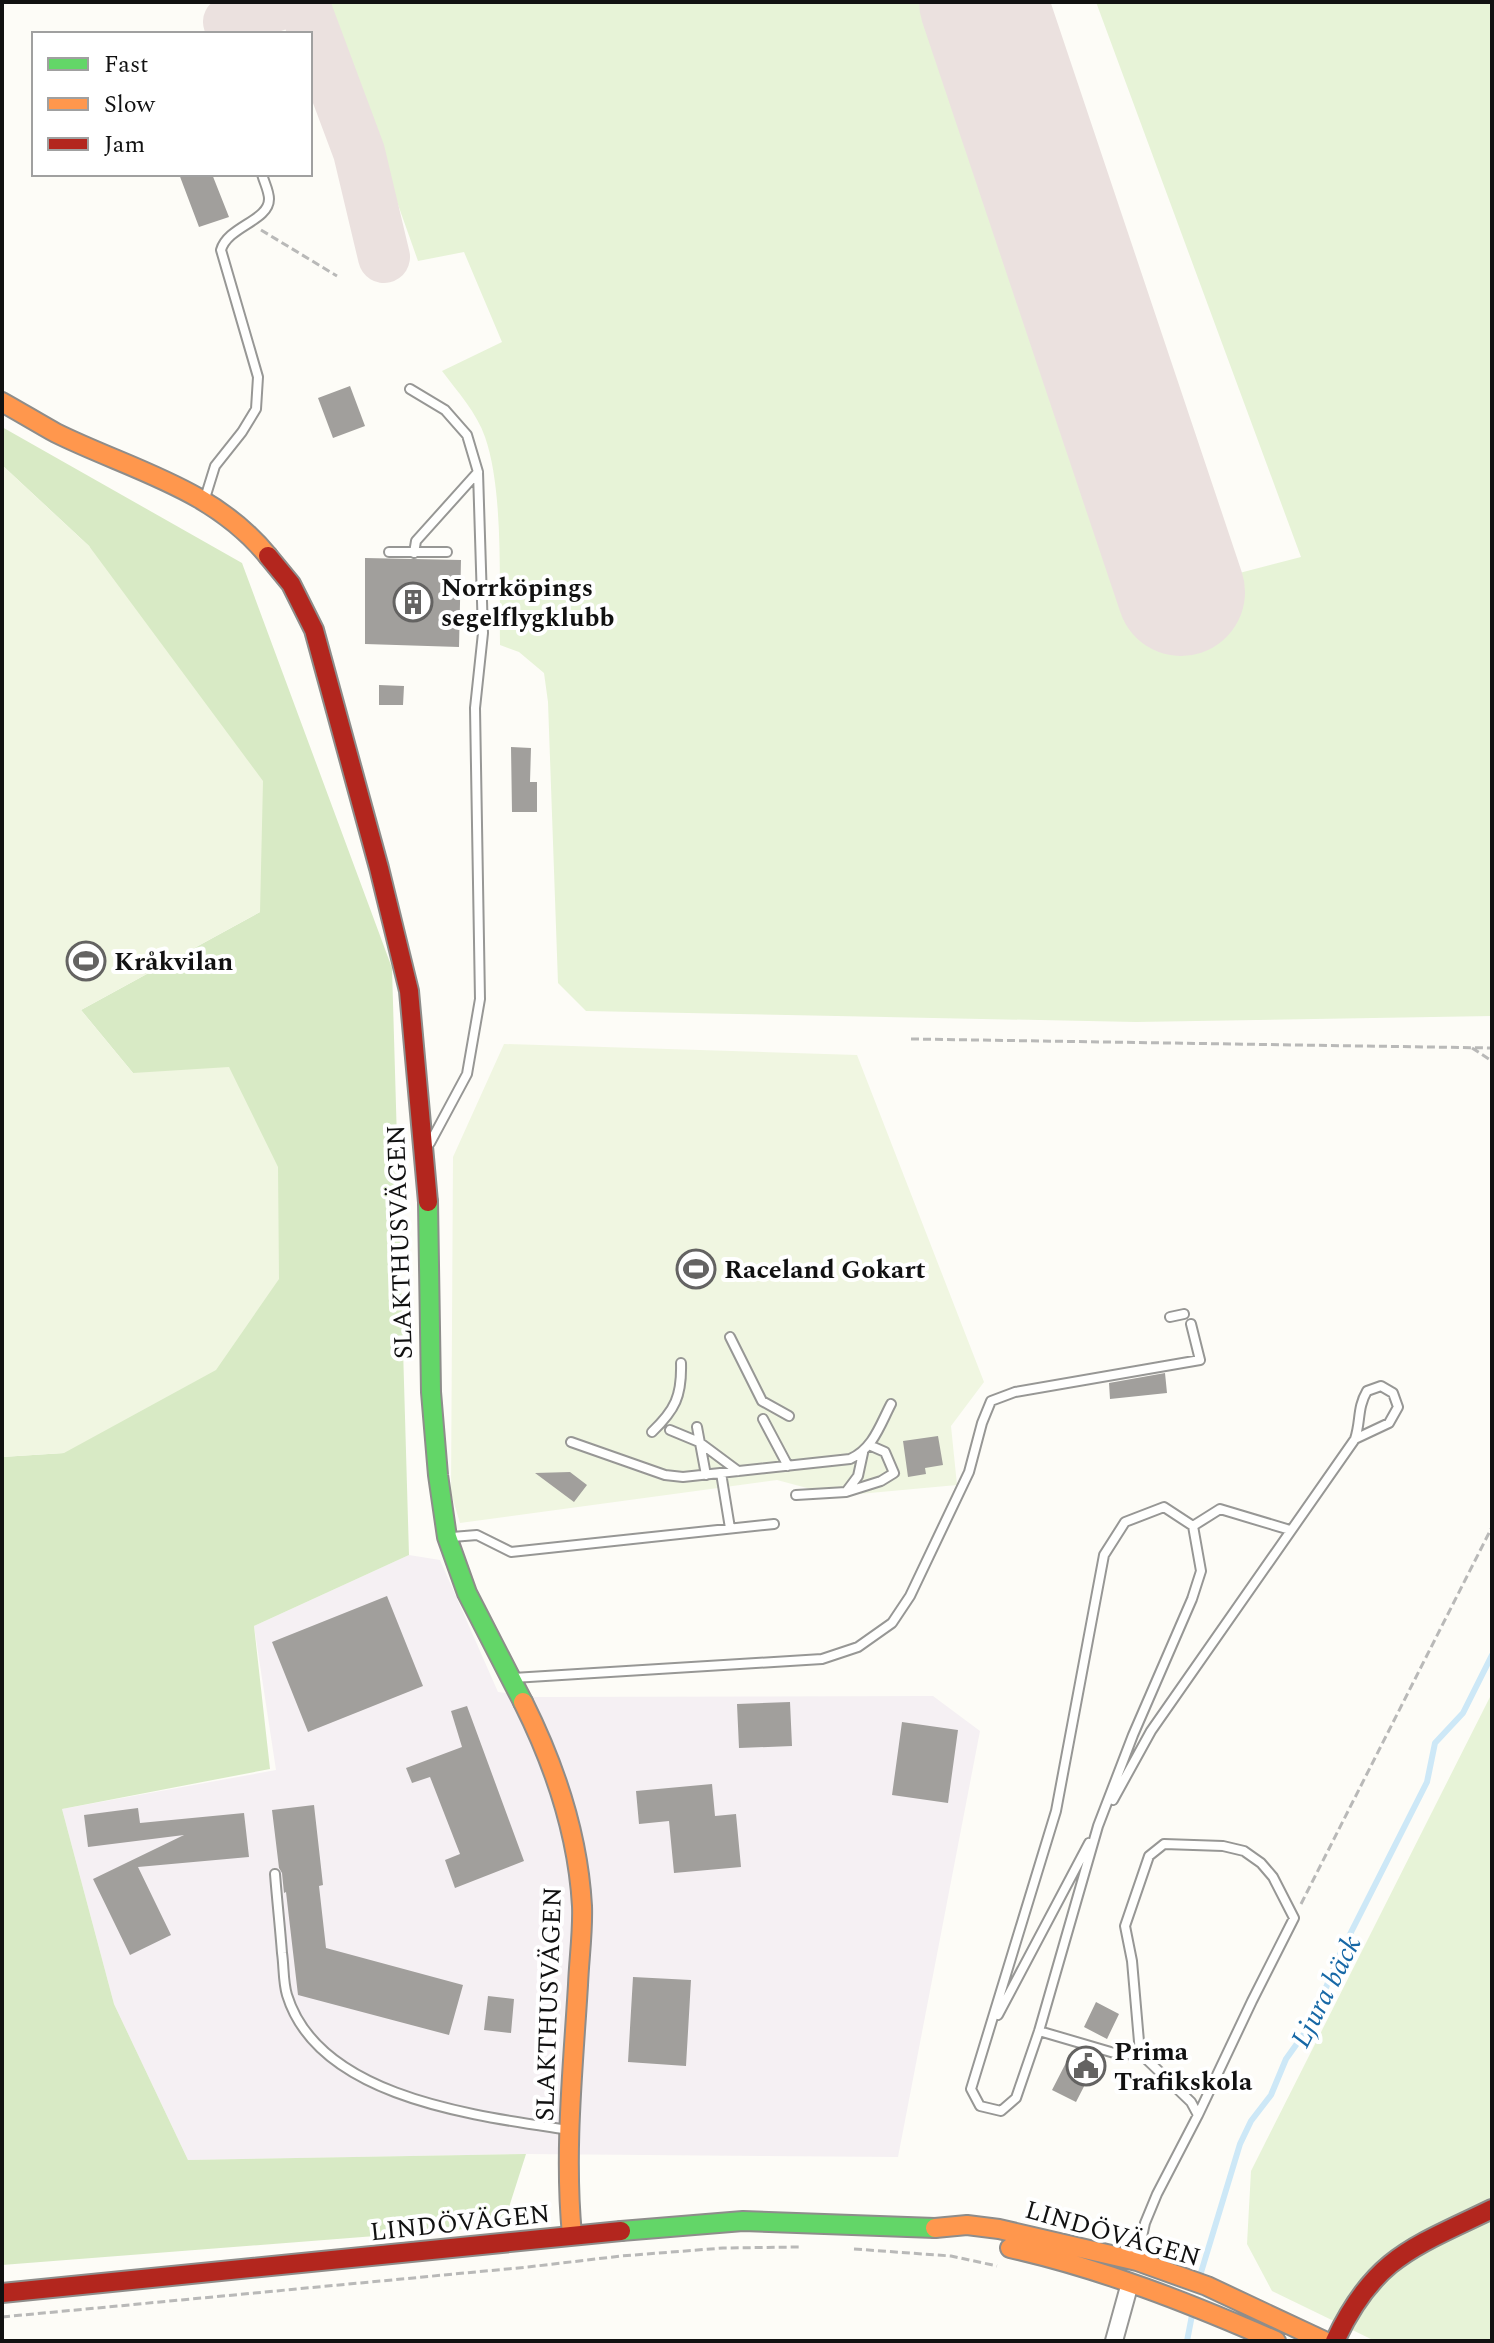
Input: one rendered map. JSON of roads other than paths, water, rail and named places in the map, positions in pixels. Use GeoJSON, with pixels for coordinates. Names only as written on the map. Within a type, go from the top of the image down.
{"type":"FeatureCollection","features":[{"type":"Feature","properties":{"kind":"street","name":"SLAKTHUSVÄGEN"},"geometry":{"type":"LineString","coordinates":[[2,402],[57,433],[128,462],[204,499],[257,542],[291,584],[314,630],[409,991],[429,1209],[431,1392],[447,1537],[467,1593],[546,1748],[565,1805],[578,1866],[582,1908],[570,2130],[568,2196],[572,2235]]}},
{"type":"Feature","properties":{"kind":"street"},"geometry":{"type":"LineString","coordinates":[[1335,2341],[1348,2313],[1383,2269],[1417,2247],[1492,2209]]}},
{"type":"Feature","properties":{"kind":"street","name":"LINDÖVÄGEN"},"geometry":{"type":"LineString","coordinates":[[2,2293],[572,2235],[743,2221],[926,2229],[967,2225],[999,2229],[1137,2261],[1207,2286],[1324,2341]]}},
{"type":"Feature","properties":{"kind":"street","name":"LINDÖVÄGEN"},"geometry":{"type":"LineString","coordinates":[[926,2229],[1096,2270],[1202,2308],[1276,2341]]}},
{"type":"Feature","properties":{"kind":"street"},"geometry":{"type":"LineString","coordinates":[[1114,2341],[1130,2283]]}},
{"type":"Feature","properties":{"kind":"lane"},"geometry":{"type":"LineString","coordinates":[[204,499],[215,466],[256,409],[258,377],[221,250],[228,236],[249,224],[268,207],[270,198],[263,176]]}},
{"type":"Feature","properties":{"kind":"lane"},"geometry":{"type":"LineString","coordinates":[[410,389],[445,410],[467,435],[478,472],[483,633],[475,708],[480,999],[467,1074],[424,1154]]}},
{"type":"Feature","properties":{"kind":"lane"},"geometry":{"type":"LineString","coordinates":[[414,553],[416,541],[478,472]]}},
{"type":"Feature","properties":{"kind":"lane"},"geometry":{"type":"LineString","coordinates":[[389,552],[447,552]]}},
{"type":"Feature","properties":{"kind":"lane"},"geometry":{"type":"LineString","coordinates":[[1170,1317],[1184,1314]]}},
{"type":"Feature","properties":{"kind":"lane"},"geometry":{"type":"LineString","coordinates":[[512,1678],[822,1659],[858,1647],[892,1623],[910,1596],[969,1472],[991,1401],[1015,1392],[1200,1360],[1191,1324]]}},
{"type":"Feature","properties":{"kind":"lane"},"geometry":{"type":"LineString","coordinates":[[730,1337],[762,1401],[789,1416]]}},
{"type":"Feature","properties":{"kind":"lane"},"geometry":{"type":"LineString","coordinates":[[652,1432],[671,1414],[682,1382],[681,1363]]}},
{"type":"Feature","properties":{"kind":"lane"},"geometry":{"type":"LineString","coordinates":[[988,2033],[1151,1731],[1355,1439],[1360,1424],[1359,1405],[1367,1391],[1381,1386],[1393,1393],[1398,1407],[1389,1423],[1355,1439]]}},
{"type":"Feature","properties":{"kind":"lane"},"geometry":{"type":"LineString","coordinates":[[846,1492],[858,1476],[863,1453],[891,1404]]}},
{"type":"Feature","properties":{"kind":"lane"},"geometry":{"type":"LineString","coordinates":[[763,1419],[788,1466]]}},
{"type":"Feature","properties":{"kind":"lane"},"geometry":{"type":"LineString","coordinates":[[697,1427],[706,1475]]}},
{"type":"Feature","properties":{"kind":"lane"},"geometry":{"type":"LineString","coordinates":[[670,1430],[699,1442],[739,1471]]}},
{"type":"Feature","properties":{"kind":"lane"},"geometry":{"type":"LineString","coordinates":[[571,1442],[665,1475],[683,1477],[850,1459],[863,1453]]}},
{"type":"Feature","properties":{"kind":"lane"},"geometry":{"type":"LineString","coordinates":[[796,1495],[846,1492],[881,1481],[894,1473],[885,1452],[869,1445]]}},
{"type":"Feature","properties":{"kind":"lane"},"geometry":{"type":"LineString","coordinates":[[721,1473],[730,1528]]}},
{"type":"Feature","properties":{"kind":"lane"},"geometry":{"type":"LineString","coordinates":[[1164,1507],[1193,1526],[1201,1571],[1098,1826],[1039,2031],[1016,2098],[1001,2111],[980,2106],[971,2089],[1056,1811],[1104,1555],[1125,1522],[1164,1507]]}},
{"type":"Feature","properties":{"kind":"lane"},"geometry":{"type":"LineString","coordinates":[[1193,1526],[1220,1509],[1290,1530]]}},
{"type":"Feature","properties":{"kind":"lane"},"geometry":{"type":"LineString","coordinates":[[447,1537],[477,1535],[511,1552],[774,1524]]}},
{"type":"Feature","properties":{"kind":"lane"},"geometry":{"type":"LineString","coordinates":[[1130,2283],[1145,2223],[1157,2194],[1198,2115],[1294,1918],[1273,1877],[1261,1863],[1244,1851],[1223,1846],[1164,1844],[1149,1856],[1125,1926],[1132,1961],[1140,2053],[1191,2102],[1198,2115]]}},
{"type":"Feature","properties":{"kind":"lane"},"geometry":{"type":"LineString","coordinates":[[275,1874],[286,1992],[295,2015],[311,2038],[350,2070],[401,2094],[519,2122],[570,2130]]}},
{"type":"Feature","properties":{"kind":"lane"},"geometry":{"type":"LineString","coordinates":[[1039,2031],[1121,2055],[1140,2053]]}},
{"type":"Feature","properties":{"kind":"waterway","name":"Ljura bäck"},"geometry":{"type":"LineString","coordinates":[[1199,2279],[1240,2144],[1251,2121],[1271,2095],[1286,2059],[1311,2024],[1339,1956],[1427,1782],[1435,1743],[1463,1713],[1492,1655]]}},
{"type":"Feature","properties":{"kind":"waterway","name":"Ljura bäck"},"geometry":{"type":"LineString","coordinates":[[1187,2341],[1193,2310]]}},
{"type":"Feature","properties":{"kind":"place","name":"Norrköpings segelflygklubb"},"geometry":{"type":"Point","coordinates":[413,602]}},
{"type":"Feature","properties":{"kind":"place","name":"Kråkvilan"},"geometry":{"type":"Point","coordinates":[86,961]}},
{"type":"Feature","properties":{"kind":"place","name":"Raceland Gokart"},"geometry":{"type":"Point","coordinates":[696,1269]}},
{"type":"Feature","properties":{"kind":"place","name":"Prima Trafikskola"},"geometry":{"type":"Point","coordinates":[1086,2066]}}]}
